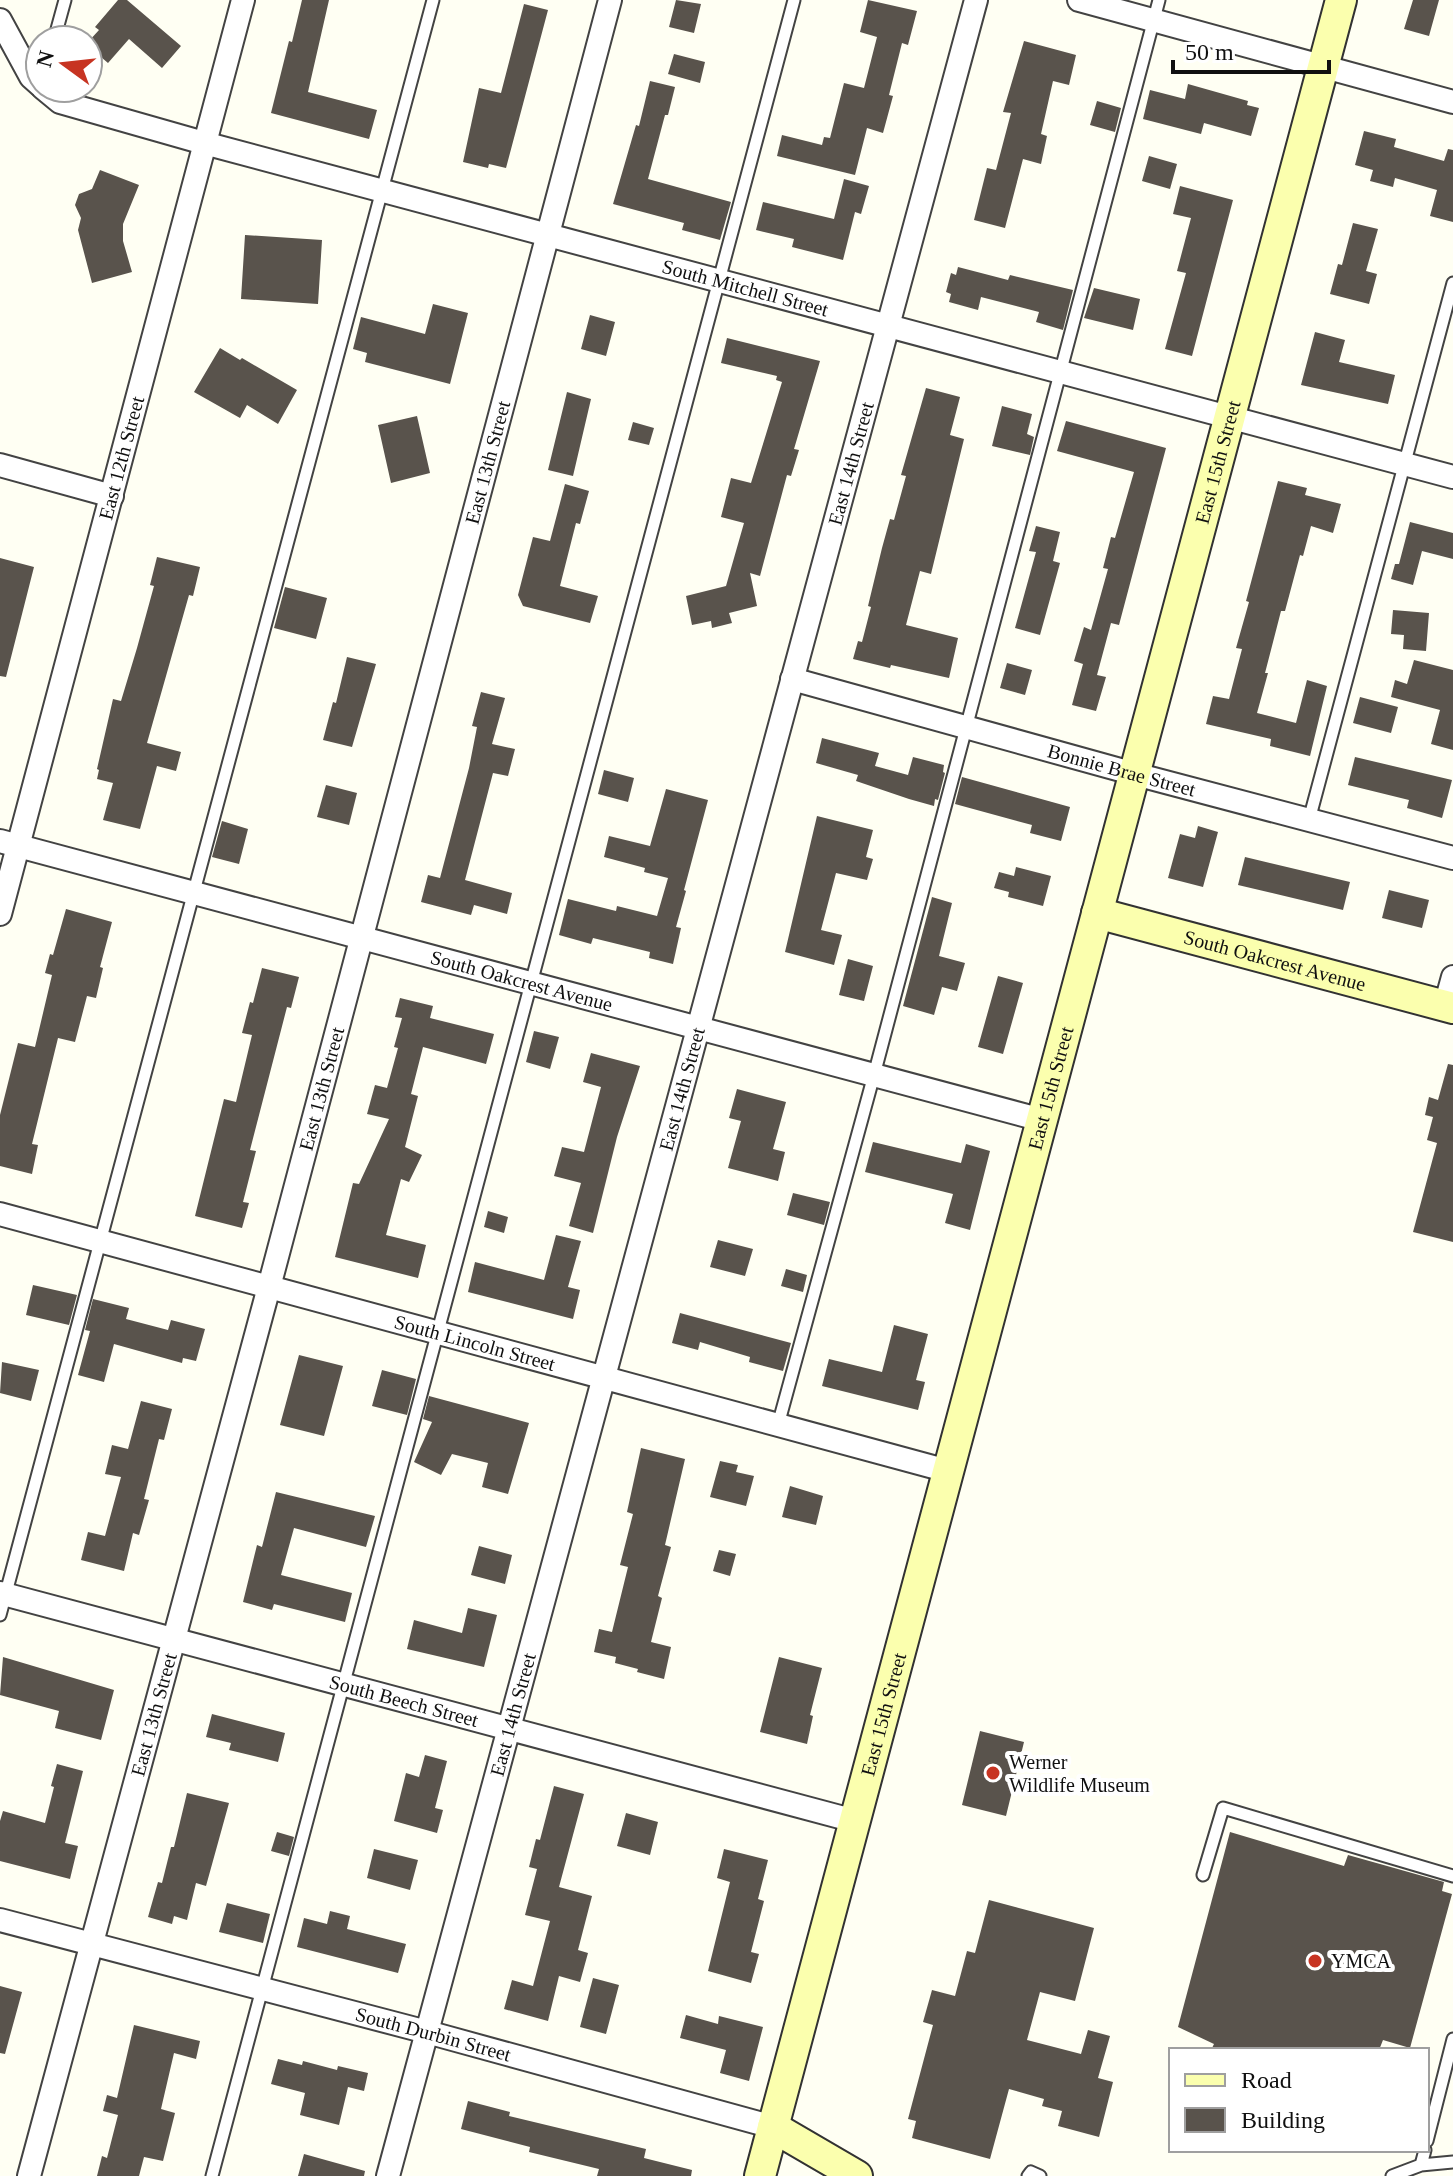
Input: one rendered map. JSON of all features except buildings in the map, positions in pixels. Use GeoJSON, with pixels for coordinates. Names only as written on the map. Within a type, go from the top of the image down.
{"type":"FeatureCollection","features":[{"type":"Feature","properties":{"kind":"main road","name":"East 15th Street"},"geometry":{"type":"LineString","coordinates":[[760,2176],[1341,0]]}},
{"type":"Feature","properties":{"kind":"main road","name":"South Oakcrest Avenue"},"geometry":{"type":"LineString","coordinates":[[1097,913],[1449,1007]]}},
{"type":"Feature","properties":{"kind":"main road","name":"South Durbin Street"},"geometry":{"type":"LineString","coordinates":[[773,2127],[857,2176]]}},
{"type":"Feature","properties":{"kind":"street","name":"East 12th Street"},"geometry":{"type":"LineString","coordinates":[[0,914],[10,843],[112,496],[243,0]]}},
{"type":"Feature","properties":{"kind":"street","name":"East 13th Street"},"geometry":{"type":"LineString","coordinates":[[29,2176],[269,1287],[610,0]]}},
{"type":"Feature","properties":{"kind":"street","name":"East 14th Street"},"geometry":{"type":"LineString","coordinates":[[388,2176],[976,0]]}},
{"type":"Feature","properties":{"kind":"street"},"geometry":{"type":"LineString","coordinates":[[1079,0],[1156,10],[1323,67],[1453,102]]}},
{"type":"Feature","properties":{"kind":"street","name":"South Mitchell Street"},"geometry":{"type":"LineString","coordinates":[[0,20],[24,64]]}},
{"type":"Feature","properties":{"kind":"street","name":"South Mitchell Street"},"geometry":{"type":"LineString","coordinates":[[67,104],[1453,477]]}},
{"type":"Feature","properties":{"kind":"street"},"geometry":{"type":"LineString","coordinates":[[0,465],[112,496]]}},
{"type":"Feature","properties":{"kind":"street","name":"Bonnie Brae Street"},"geometry":{"type":"LineString","coordinates":[[792,679],[1453,858]]}},
{"type":"Feature","properties":{"kind":"street","name":"South Oakcrest Avenue"},"geometry":{"type":"LineString","coordinates":[[10,843],[1042,1120]]}},
{"type":"Feature","properties":{"kind":"street"},"geometry":{"type":"LineString","coordinates":[[1449,1007],[1453,977]]}},
{"type":"Feature","properties":{"kind":"street","name":"South Lincoln Street"},"geometry":{"type":"LineString","coordinates":[[0,1214],[948,1471]]}},
{"type":"Feature","properties":{"kind":"street","name":"South Beech Street"},"geometry":{"type":"LineString","coordinates":[[2,1601],[174,1640],[855,1821]]}},
{"type":"Feature","properties":{"kind":"street","name":"South Durbin Street"},"geometry":{"type":"LineString","coordinates":[[0,1920],[773,2127]]}},
{"type":"Feature","properties":{"kind":"lane"},"geometry":{"type":"LineString","coordinates":[[58,24],[65,0]]}},
{"type":"Feature","properties":{"kind":"lane"},"geometry":{"type":"LineString","coordinates":[[2,1601],[433,0]]}},
{"type":"Feature","properties":{"kind":"lane"},"geometry":{"type":"LineString","coordinates":[[212,2176],[794,0]]}},
{"type":"Feature","properties":{"kind":"lane"},"geometry":{"type":"LineString","coordinates":[[778,1425],[874,1075],[1156,10]]}},
{"type":"Feature","properties":{"kind":"lane"},"geometry":{"type":"LineString","coordinates":[[1309,820],[1453,283]]}},
{"type":"Feature","properties":{"kind":"lane"},"geometry":{"type":"LineString","coordinates":[[1203,1875],[1223,1808],[1453,1876]]}},
{"type":"Feature","properties":{"kind":"lane"},"geometry":{"type":"LineString","coordinates":[[1429,2133],[1453,2039]]}},
{"type":"Feature","properties":{"kind":"lane"},"geometry":{"type":"LineString","coordinates":[[1421,2165],[1424,2152]]}},
{"type":"Feature","properties":{"kind":"lane"},"geometry":{"type":"LineString","coordinates":[[1392,2176],[1421,2165],[1453,2162]]}},
{"type":"Feature","properties":{"kind":"lane"},"geometry":{"type":"LineString","coordinates":[[1028,2176],[1031,2172],[1040,2176]]}},
{"type":"Feature","properties":{"kind":"place","name":"Werner Wildlife Museum"},"geometry":{"type":"Point","coordinates":[993,1773]}},
{"type":"Feature","properties":{"kind":"place","name":"YMCA"},"geometry":{"type":"Point","coordinates":[1315,1961]}}]}
